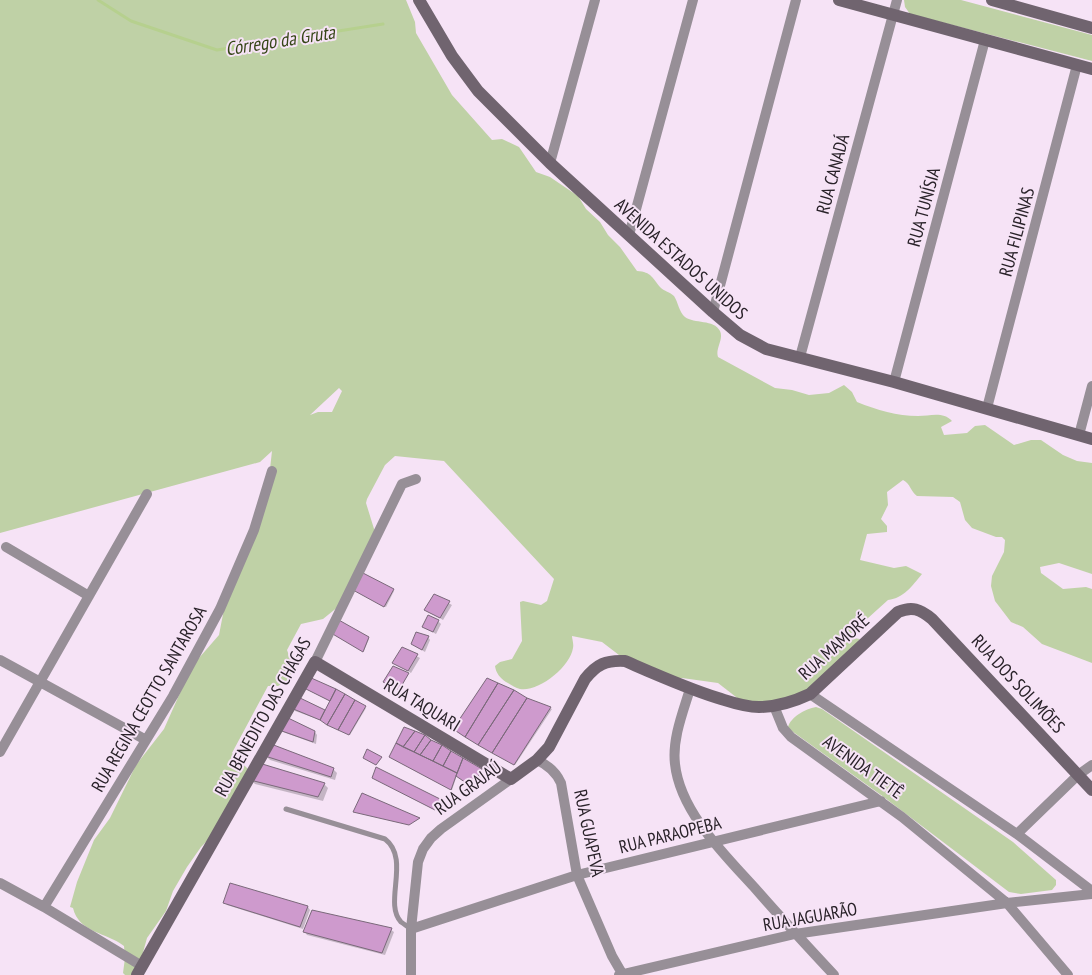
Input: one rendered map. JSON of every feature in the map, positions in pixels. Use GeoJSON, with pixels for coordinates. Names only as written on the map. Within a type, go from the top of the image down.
{"type":"FeatureCollection","features":[{"type":"Feature","properties":{"kind":"street","name":"AVENIDA ESTADOS UNIDOS"},"geometry":{"type":"LineString","coordinates":[[419,0],[452,56],[478,91],[550,163],[740,335],[766,349],[894,382],[1092,439]]}},
{"type":"Feature","properties":{"kind":"street"},"geometry":{"type":"LineString","coordinates":[[550,163],[595,0]]}},
{"type":"Feature","properties":{"kind":"street"},"geometry":{"type":"LineString","coordinates":[[628,235],[692,0]]}},
{"type":"Feature","properties":{"kind":"street"},"geometry":{"type":"LineString","coordinates":[[713,312],[796,0]]}},
{"type":"Feature","properties":{"kind":"street"},"geometry":{"type":"LineString","coordinates":[[839,0],[1092,68]]}},
{"type":"Feature","properties":{"kind":"street","name":"RUA CANADÁ"},"geometry":{"type":"LineString","coordinates":[[800,357],[897,0]]}},
{"type":"Feature","properties":{"kind":"street"},"geometry":{"type":"LineString","coordinates":[[994,0],[1092,26]]}},
{"type":"Feature","properties":{"kind":"street","name":"RUA TUNÍSIA"},"geometry":{"type":"LineString","coordinates":[[894,382],[985,40]]}},
{"type":"Feature","properties":{"kind":"street","name":"RUA FILIPINAS"},"geometry":{"type":"LineString","coordinates":[[988,408],[1077,64]]}},
{"type":"Feature","properties":{"kind":"street"},"geometry":{"type":"LineString","coordinates":[[1079,435],[1092,386]]}},
{"type":"Feature","properties":{"kind":"street","name":"RUA REGINA CEOTTO SANTAROSA"},"geometry":{"type":"LineString","coordinates":[[44,907],[174,696],[220,609],[254,530],[272,471]]}},
{"type":"Feature","properties":{"kind":"street","name":"RUA BENEDITO DAS CHAGAS"},"geometry":{"type":"LineString","coordinates":[[139,970],[315,662],[402,484],[416,480]]}},
{"type":"Feature","properties":{"kind":"street"},"geometry":{"type":"LineString","coordinates":[[0,752],[147,494]]}},
{"type":"Feature","properties":{"kind":"street"},"geometry":{"type":"LineString","coordinates":[[6,547],[89,596]]}},
{"type":"Feature","properties":{"kind":"street","name":"RUA MAMORÉ"},"geometry":{"type":"LineString","coordinates":[[774,706],[798,700],[810,694],[898,612],[914,608]]}},
{"type":"Feature","properties":{"kind":"street","name":"RUA DOS SOLIMÕES"},"geometry":{"type":"LineString","coordinates":[[914,608],[922,611],[932,619],[1092,790]]}},
{"type":"Feature","properties":{"kind":"street"},"geometry":{"type":"LineString","coordinates":[[0,660],[146,740]]}},
{"type":"Feature","properties":{"kind":"street"},"geometry":{"type":"LineString","coordinates":[[537,760],[549,747],[585,679],[593,669],[603,663],[614,660],[625,661],[690,689],[739,705],[774,706]]}},
{"type":"Feature","properties":{"kind":"street","name":"RUA TAQUARI"},"geometry":{"type":"LineString","coordinates":[[315,662],[511,779]]}},
{"type":"Feature","properties":{"kind":"street"},"geometry":{"type":"LineString","coordinates":[[690,689],[675,746],[674,763],[679,784],[690,808],[713,842],[834,975]]}},
{"type":"Feature","properties":{"kind":"street"},"geometry":{"type":"LineString","coordinates":[[810,694],[1017,834],[1092,892]]}},
{"type":"Feature","properties":{"kind":"street","name":"AVENIDA TIETÊ"},"geometry":{"type":"LineString","coordinates":[[774,706],[783,728],[792,737],[902,817],[1007,903],[1068,975]]}},
{"type":"Feature","properties":{"kind":"street","name":"RUA GRAJAÚ"},"geometry":{"type":"LineString","coordinates":[[412,929],[418,862],[430,838],[537,760]]}},
{"type":"Feature","properties":{"kind":"street","name":"RUA GUAPEVA"},"geometry":{"type":"LineString","coordinates":[[537,760],[546,764],[561,783],[576,875],[622,975]]}},
{"type":"Feature","properties":{"kind":"street"},"geometry":{"type":"LineString","coordinates":[[1017,834],[1078,775],[1092,765]]}},
{"type":"Feature","properties":{"kind":"street","name":"RUA PARAOPEBA"},"geometry":{"type":"LineString","coordinates":[[412,929],[576,875],[881,801]]}},
{"type":"Feature","properties":{"kind":"street"},"geometry":{"type":"LineString","coordinates":[[0,883],[44,907],[139,970]]}},
{"type":"Feature","properties":{"kind":"street","name":"RUA JAGUARÃO"},"geometry":{"type":"LineString","coordinates":[[622,975],[795,934],[1092,892]]}},
{"type":"Feature","properties":{"kind":"street"},"geometry":{"type":"LineString","coordinates":[[411,975],[412,929]]}},
{"type":"Feature","properties":{"kind":"lane"},"geometry":{"type":"LineString","coordinates":[[286,809],[385,839],[390,844],[397,860],[396,913],[400,921],[412,929]]}},
{"type":"Feature","properties":{"kind":"green space"},"geometry":{"type":"Polygon","coordinates":[[[0,0],[406,0],[415,22],[416,33],[452,95],[492,140],[502,139],[519,147],[536,172],[550,177],[578,196],[586,209],[600,222],[637,271],[649,274],[661,288],[674,296],[685,317],[717,327],[721,334],[718,357],[775,388],[809,395],[829,393],[844,385],[852,392],[857,402],[880,410],[902,415],[945,416],[952,421],[941,427],[944,435],[967,433],[975,426],[985,425],[1014,445],[1031,440],[1041,440],[1063,455],[1077,461],[1092,463],[1092,574],[1059,563],[1040,567],[1041,573],[1063,589],[1086,587],[1092,589],[1092,663],[1042,644],[1023,627],[1011,622],[995,601],[991,586],[992,576],[1004,552],[1005,540],[1002,537],[996,537],[972,528],[965,520],[960,502],[953,497],[917,496],[903,480],[887,492],[888,505],[881,519],[887,526],[887,532],[867,534],[860,560],[894,568],[906,566],[922,574],[907,591],[899,597],[888,600],[847,637],[860,639],[835,669],[805,693],[780,702],[745,704],[718,683],[682,678],[666,680],[632,665],[602,642],[572,636],[573,646],[571,655],[560,670],[536,687],[520,689],[502,679],[497,673],[495,666],[500,662],[512,659],[522,641],[520,602],[541,605],[547,601],[554,579],[444,461],[395,456],[385,465],[367,499],[366,503],[375,532],[344,602],[323,619],[301,624],[287,650],[292,664],[291,679],[278,686],[268,686],[232,753],[255,776],[228,820],[201,847],[187,867],[173,891],[166,911],[147,938],[142,956],[132,975],[125,975],[123,973],[124,946],[81,923],[73,908],[70,907],[77,882],[94,840],[110,818],[136,765],[164,729],[192,666],[219,635],[224,609],[269,478],[272,451],[260,462],[0,533],[0,0]],[[339,388],[310,415],[318,412],[332,412],[342,391],[339,388]]]}},
{"type":"Feature","properties":{"kind":"green space"},"geometry":{"type":"Polygon","coordinates":[[[904,0],[961,0],[1092,35],[1092,61],[910,14],[905,7],[904,0]]]}},
{"type":"Feature","properties":{"kind":"green space"},"geometry":{"type":"Polygon","coordinates":[[[816,707],[822,709],[1013,842],[1056,880],[1056,885],[1052,890],[1021,894],[1009,892],[881,795],[789,729],[790,723],[795,717],[816,707]]]}},
{"type":"Feature","properties":{"kind":"building"},"geometry":{"type":"Polygon","coordinates":[[[361,572],[394,589],[384,607],[353,590],[361,572]]]}},
{"type":"Feature","properties":{"kind":"building"},"geometry":{"type":"Polygon","coordinates":[[[434,594],[450,601],[440,618],[424,610],[434,594]]]}},
{"type":"Feature","properties":{"kind":"building"},"geometry":{"type":"Polygon","coordinates":[[[428,615],[439,620],[433,632],[422,627],[428,615]]]}},
{"type":"Feature","properties":{"kind":"building"},"geometry":{"type":"Polygon","coordinates":[[[337,619],[369,637],[363,652],[331,633],[337,619]]]}},
{"type":"Feature","properties":{"kind":"building"},"geometry":{"type":"Polygon","coordinates":[[[416,632],[429,636],[422,650],[411,644],[416,632]]]}},
{"type":"Feature","properties":{"kind":"building"},"geometry":{"type":"Polygon","coordinates":[[[402,647],[418,654],[408,671],[392,663],[402,647]]]}},
{"type":"Feature","properties":{"kind":"building"},"geometry":{"type":"Polygon","coordinates":[[[393,666],[409,673],[399,690],[383,682],[393,666]]]}},
{"type":"Feature","properties":{"kind":"building"},"geometry":{"type":"Polygon","coordinates":[[[309,677],[336,689],[330,701],[304,688],[309,677]]]}},
{"type":"Feature","properties":{"kind":"building"},"geometry":{"type":"Polygon","coordinates":[[[487,678],[498,683],[465,737],[453,729],[487,678]]]}},
{"type":"Feature","properties":{"kind":"building"},"geometry":{"type":"Polygon","coordinates":[[[498,683],[514,690],[478,745],[465,737],[498,683]]]}},
{"type":"Feature","properties":{"kind":"building"},"geometry":{"type":"Polygon","coordinates":[[[336,689],[345,694],[327,725],[320,720],[336,689]]]}},
{"type":"Feature","properties":{"kind":"building"},"geometry":{"type":"Polygon","coordinates":[[[514,690],[527,698],[492,753],[478,745],[514,690]]]}},
{"type":"Feature","properties":{"kind":"building"},"geometry":{"type":"Polygon","coordinates":[[[345,694],[355,700],[338,730],[327,725],[345,694]]]}},
{"type":"Feature","properties":{"kind":"building"},"geometry":{"type":"Polygon","coordinates":[[[298,697],[325,710],[320,720],[291,708],[298,697]]]}},
{"type":"Feature","properties":{"kind":"building"},"geometry":{"type":"Polygon","coordinates":[[[527,698],[551,707],[514,765],[492,753],[527,698]]]}},
{"type":"Feature","properties":{"kind":"building"},"geometry":{"type":"Polygon","coordinates":[[[355,700],[366,706],[349,735],[338,730],[355,700]]]}},
{"type":"Feature","properties":{"kind":"building"},"geometry":{"type":"Polygon","coordinates":[[[286,717],[315,731],[313,742],[279,730],[286,717]]]}},
{"type":"Feature","properties":{"kind":"building"},"geometry":{"type":"Polygon","coordinates":[[[404,727],[415,731],[403,747],[396,743],[404,727]]]}},
{"type":"Feature","properties":{"kind":"building"},"geometry":{"type":"Polygon","coordinates":[[[415,731],[425,735],[414,752],[403,747],[415,731]]]}},
{"type":"Feature","properties":{"kind":"building"},"geometry":{"type":"Polygon","coordinates":[[[425,735],[431,740],[420,755],[414,752],[425,735]]]}},
{"type":"Feature","properties":{"kind":"building"},"geometry":{"type":"Polygon","coordinates":[[[431,740],[442,745],[433,761],[420,755],[431,740]]]}},
{"type":"Feature","properties":{"kind":"building"},"geometry":{"type":"Polygon","coordinates":[[[396,743],[457,773],[451,790],[389,757],[396,743]]]}},
{"type":"Feature","properties":{"kind":"building"},"geometry":{"type":"Polygon","coordinates":[[[271,744],[334,768],[331,777],[265,756],[271,744]]]}},
{"type":"Feature","properties":{"kind":"building"},"geometry":{"type":"Polygon","coordinates":[[[442,745],[451,751],[443,766],[433,761],[442,745]]]}},
{"type":"Feature","properties":{"kind":"building"},"geometry":{"type":"Polygon","coordinates":[[[367,749],[382,757],[376,765],[363,758],[367,749]]]}},
{"type":"Feature","properties":{"kind":"building"},"geometry":{"type":"Polygon","coordinates":[[[451,751],[463,758],[457,773],[443,766],[451,751]]]}},
{"type":"Feature","properties":{"kind":"building"},"geometry":{"type":"Polygon","coordinates":[[[463,758],[482,769],[472,787],[456,776],[463,758]]]}},
{"type":"Feature","properties":{"kind":"building"},"geometry":{"type":"Polygon","coordinates":[[[259,763],[325,783],[318,797],[250,780],[259,763]]]}},
{"type":"Feature","properties":{"kind":"building"},"geometry":{"type":"Polygon","coordinates":[[[376,767],[442,800],[435,810],[372,778],[376,767]]]}},
{"type":"Feature","properties":{"kind":"building"},"geometry":{"type":"Polygon","coordinates":[[[362,793],[420,818],[409,825],[353,812],[362,793]]]}},
{"type":"Feature","properties":{"kind":"building"},"geometry":{"type":"Polygon","coordinates":[[[230,883],[308,906],[300,927],[223,903],[230,883]]]}},
{"type":"Feature","properties":{"kind":"building"},"geometry":{"type":"Polygon","coordinates":[[[312,910],[392,928],[382,953],[303,932],[312,910]]]}},
{"type":"Feature","properties":{"kind":"waterway","name":"Córrego da Gruta"},"geometry":{"type":"LineString","coordinates":[[98,0],[131,21],[217,50],[383,24]]}}]}
